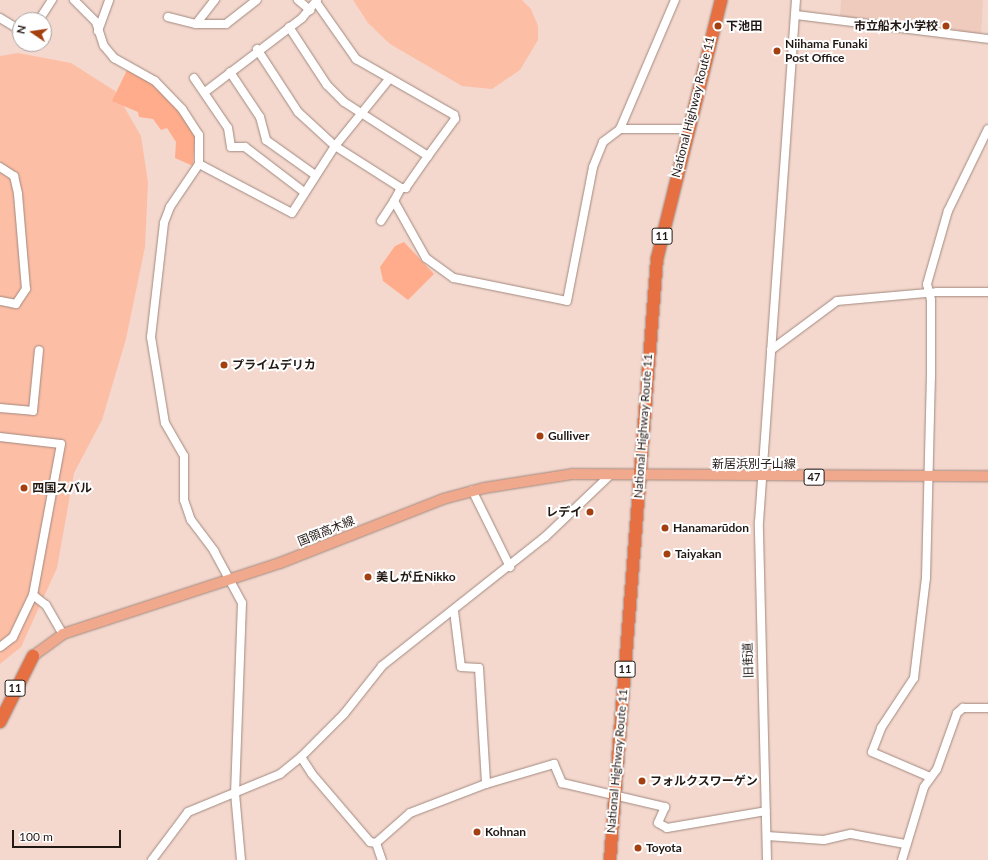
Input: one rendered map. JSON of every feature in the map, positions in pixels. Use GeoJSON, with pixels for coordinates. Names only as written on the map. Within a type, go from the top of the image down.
{"type":"FeatureCollection","features":[{"type":"Feature","properties":{"kind":"highway","name":"National Highway Route 11"},"geometry":{"type":"LineString","coordinates":[[610,860],[658,259],[687,129],[721,0]]}},
{"type":"Feature","properties":{"kind":"highway","name":"11"},"geometry":{"type":"LineString","coordinates":[[0,722],[33,656]]}},
{"type":"Feature","properties":{"kind":"main road","name":"国領高木線"},"geometry":{"type":"LineString","coordinates":[[33,656],[63,634],[228,579],[280,564],[472,490],[572,474],[640,477]]}},
{"type":"Feature","properties":{"kind":"main road","name":"新居浜別子山線"},"geometry":{"type":"LineString","coordinates":[[640,477],[988,476]]}},
{"type":"Feature","properties":{"kind":"street"},"geometry":{"type":"LineString","coordinates":[[44,12],[52,0]]}},
{"type":"Feature","properties":{"kind":"street"},"geometry":{"type":"LineString","coordinates":[[74,0],[96,22],[98,31],[114,58],[144,72],[182,108],[199,135],[199,164],[170,207],[164,223],[151,337],[165,423],[184,456],[184,500],[191,520],[214,551],[242,610],[234,793],[241,860]]}},
{"type":"Feature","properties":{"kind":"street"},"geometry":{"type":"LineString","coordinates":[[98,31],[109,0]]}},
{"type":"Feature","properties":{"kind":"street"},"geometry":{"type":"LineString","coordinates":[[196,24],[215,0]]}},
{"type":"Feature","properties":{"kind":"street"},"geometry":{"type":"LineString","coordinates":[[168,17],[196,24],[226,24],[257,0]]}},
{"type":"Feature","properties":{"kind":"street"},"geometry":{"type":"LineString","coordinates":[[298,0],[310,10]]}},
{"type":"Feature","properties":{"kind":"street"},"geometry":{"type":"LineString","coordinates":[[394,201],[426,258],[454,278],[567,301],[593,167],[602,142],[620,129],[675,0]]}},
{"type":"Feature","properties":{"kind":"street","name":"旧街道"},"geometry":{"type":"LineString","coordinates":[[767,860],[759,652],[761,477],[772,350],[796,0]]}},
{"type":"Feature","properties":{"kind":"street"},"geometry":{"type":"LineString","coordinates":[[205,92],[257,49],[289,27],[310,10],[317,1],[356,60],[454,115],[455,119],[406,188],[401,188],[335,146],[298,112],[257,49]]}},
{"type":"Feature","properties":{"kind":"street"},"geometry":{"type":"LineString","coordinates":[[796,15],[988,39]]}},
{"type":"Feature","properties":{"kind":"street"},"geometry":{"type":"LineString","coordinates":[[0,18],[12,25]]}},
{"type":"Feature","properties":{"kind":"street"},"geometry":{"type":"LineString","coordinates":[[289,27],[327,85],[360,114],[428,156]]}},
{"type":"Feature","properties":{"kind":"street"},"geometry":{"type":"LineString","coordinates":[[230,72],[260,117],[266,140],[315,175]]}},
{"type":"Feature","properties":{"kind":"street"},"geometry":{"type":"LineString","coordinates":[[194,78],[205,92],[228,128],[231,147],[245,147],[304,192]]}},
{"type":"Feature","properties":{"kind":"street"},"geometry":{"type":"LineString","coordinates":[[199,164],[292,213],[304,192],[335,146],[390,78]]}},
{"type":"Feature","properties":{"kind":"street"},"geometry":{"type":"LineString","coordinates":[[620,129],[687,129]]}},
{"type":"Feature","properties":{"kind":"street"},"geometry":{"type":"LineString","coordinates":[[930,777],[872,752],[881,728],[914,678],[926,578],[929,476],[929,293],[931,267],[948,211],[988,129]]}},
{"type":"Feature","properties":{"kind":"street"},"geometry":{"type":"LineString","coordinates":[[0,167],[14,176],[18,194],[26,289],[16,304],[0,301]]}},
{"type":"Feature","properties":{"kind":"street"},"geometry":{"type":"LineString","coordinates":[[381,221],[401,188]]}},
{"type":"Feature","properties":{"kind":"street"},"geometry":{"type":"LineString","coordinates":[[772,350],[837,301],[929,293],[988,292]]}},
{"type":"Feature","properties":{"kind":"street"},"geometry":{"type":"LineString","coordinates":[[0,408],[33,411],[39,350]]}},
{"type":"Feature","properties":{"kind":"street"},"geometry":{"type":"LineString","coordinates":[[0,437],[61,444],[33,595],[13,637],[0,647]]}},
{"type":"Feature","properties":{"kind":"street"},"geometry":{"type":"LineString","coordinates":[[152,860],[188,812],[280,774],[301,757],[340,719],[382,666],[510,567],[609,476]]}},
{"type":"Feature","properties":{"kind":"street"},"geometry":{"type":"LineString","coordinates":[[472,490],[510,567]]}},
{"type":"Feature","properties":{"kind":"street"},"geometry":{"type":"LineString","coordinates":[[33,595],[46,605],[63,634]]}},
{"type":"Feature","properties":{"kind":"street"},"geometry":{"type":"LineString","coordinates":[[454,611],[460,667],[479,668],[486,784]]}},
{"type":"Feature","properties":{"kind":"street"},"geometry":{"type":"LineString","coordinates":[[902,860],[905,844],[930,777],[941,761],[957,713],[963,708],[988,708]]}},
{"type":"Feature","properties":{"kind":"street"},"geometry":{"type":"LineString","coordinates":[[301,757],[365,836],[376,842],[382,860]]}},
{"type":"Feature","properties":{"kind":"street"},"geometry":{"type":"LineString","coordinates":[[376,842],[410,813],[486,784],[554,764],[562,783],[584,786],[614,798],[621,795],[665,807],[658,824],[667,828],[766,811]]}},
{"type":"Feature","properties":{"kind":"street"},"geometry":{"type":"LineString","coordinates":[[767,836],[824,840],[851,834],[905,844]]}},
{"type":"Feature","properties":{"kind":"shaded area"},"geometry":{"type":"Polygon","coordinates":[[[353,0],[522,0],[531,9],[538,26],[538,40],[520,70],[492,89],[462,86],[390,44],[368,23],[353,0]]]}},
{"type":"Feature","properties":{"kind":"shaded area","name":"市立船木小学校"},"geometry":{"type":"Polygon","coordinates":[[[841,0],[983,0],[981,36],[840,17],[841,0]]]}},
{"type":"Feature","properties":{"kind":"shaded area"},"geometry":{"type":"Polygon","coordinates":[[[18,53],[71,63],[115,91],[141,136],[148,182],[145,247],[126,339],[102,420],[74,473],[57,568],[21,647],[0,664],[0,56],[18,53]]]}},
{"type":"Feature","properties":{"kind":"shaded area"},"geometry":{"type":"Polygon","coordinates":[[[127,70],[146,78],[179,111],[195,135],[193,166],[175,158],[176,142],[167,128],[161,130],[153,119],[139,117],[138,112],[112,101],[127,70]]]}},
{"type":"Feature","properties":{"kind":"shaded area"},"geometry":{"type":"Polygon","coordinates":[[[404,242],[434,274],[408,300],[383,281],[380,267],[395,246],[404,242]]]}},
{"type":"Feature","properties":{"kind":"place","name":"下池田"},"geometry":{"type":"Point","coordinates":[718,26]}},
{"type":"Feature","properties":{"kind":"place","name":"市立船木小学校"},"geometry":{"type":"Point","coordinates":[946,26]}},
{"type":"Feature","properties":{"kind":"place","name":"Niihama Funaki Post Office"},"geometry":{"type":"Point","coordinates":[777,51]}},
{"type":"Feature","properties":{"kind":"place","name":"プライムデリカ"},"geometry":{"type":"Point","coordinates":[224,365]}},
{"type":"Feature","properties":{"kind":"place","name":"Gulliver"},"geometry":{"type":"Point","coordinates":[540,436]}},
{"type":"Feature","properties":{"kind":"place","name":"四国スバル"},"geometry":{"type":"Point","coordinates":[24,488]}},
{"type":"Feature","properties":{"kind":"place","name":"レデイ"},"geometry":{"type":"Point","coordinates":[590,512]}},
{"type":"Feature","properties":{"kind":"place","name":"Hanamarūdon"},"geometry":{"type":"Point","coordinates":[665,528]}},
{"type":"Feature","properties":{"kind":"place","name":"Taiyakan"},"geometry":{"type":"Point","coordinates":[667,554]}},
{"type":"Feature","properties":{"kind":"place","name":"美しが丘Nikko"},"geometry":{"type":"Point","coordinates":[368,577]}},
{"type":"Feature","properties":{"kind":"place","name":"フォルクスワーゲン"},"geometry":{"type":"Point","coordinates":[642,781]}},
{"type":"Feature","properties":{"kind":"place","name":"Kohnan"},"geometry":{"type":"Point","coordinates":[477,832]}},
{"type":"Feature","properties":{"kind":"place","name":"Toyota"},"geometry":{"type":"Point","coordinates":[638,848]}}]}
